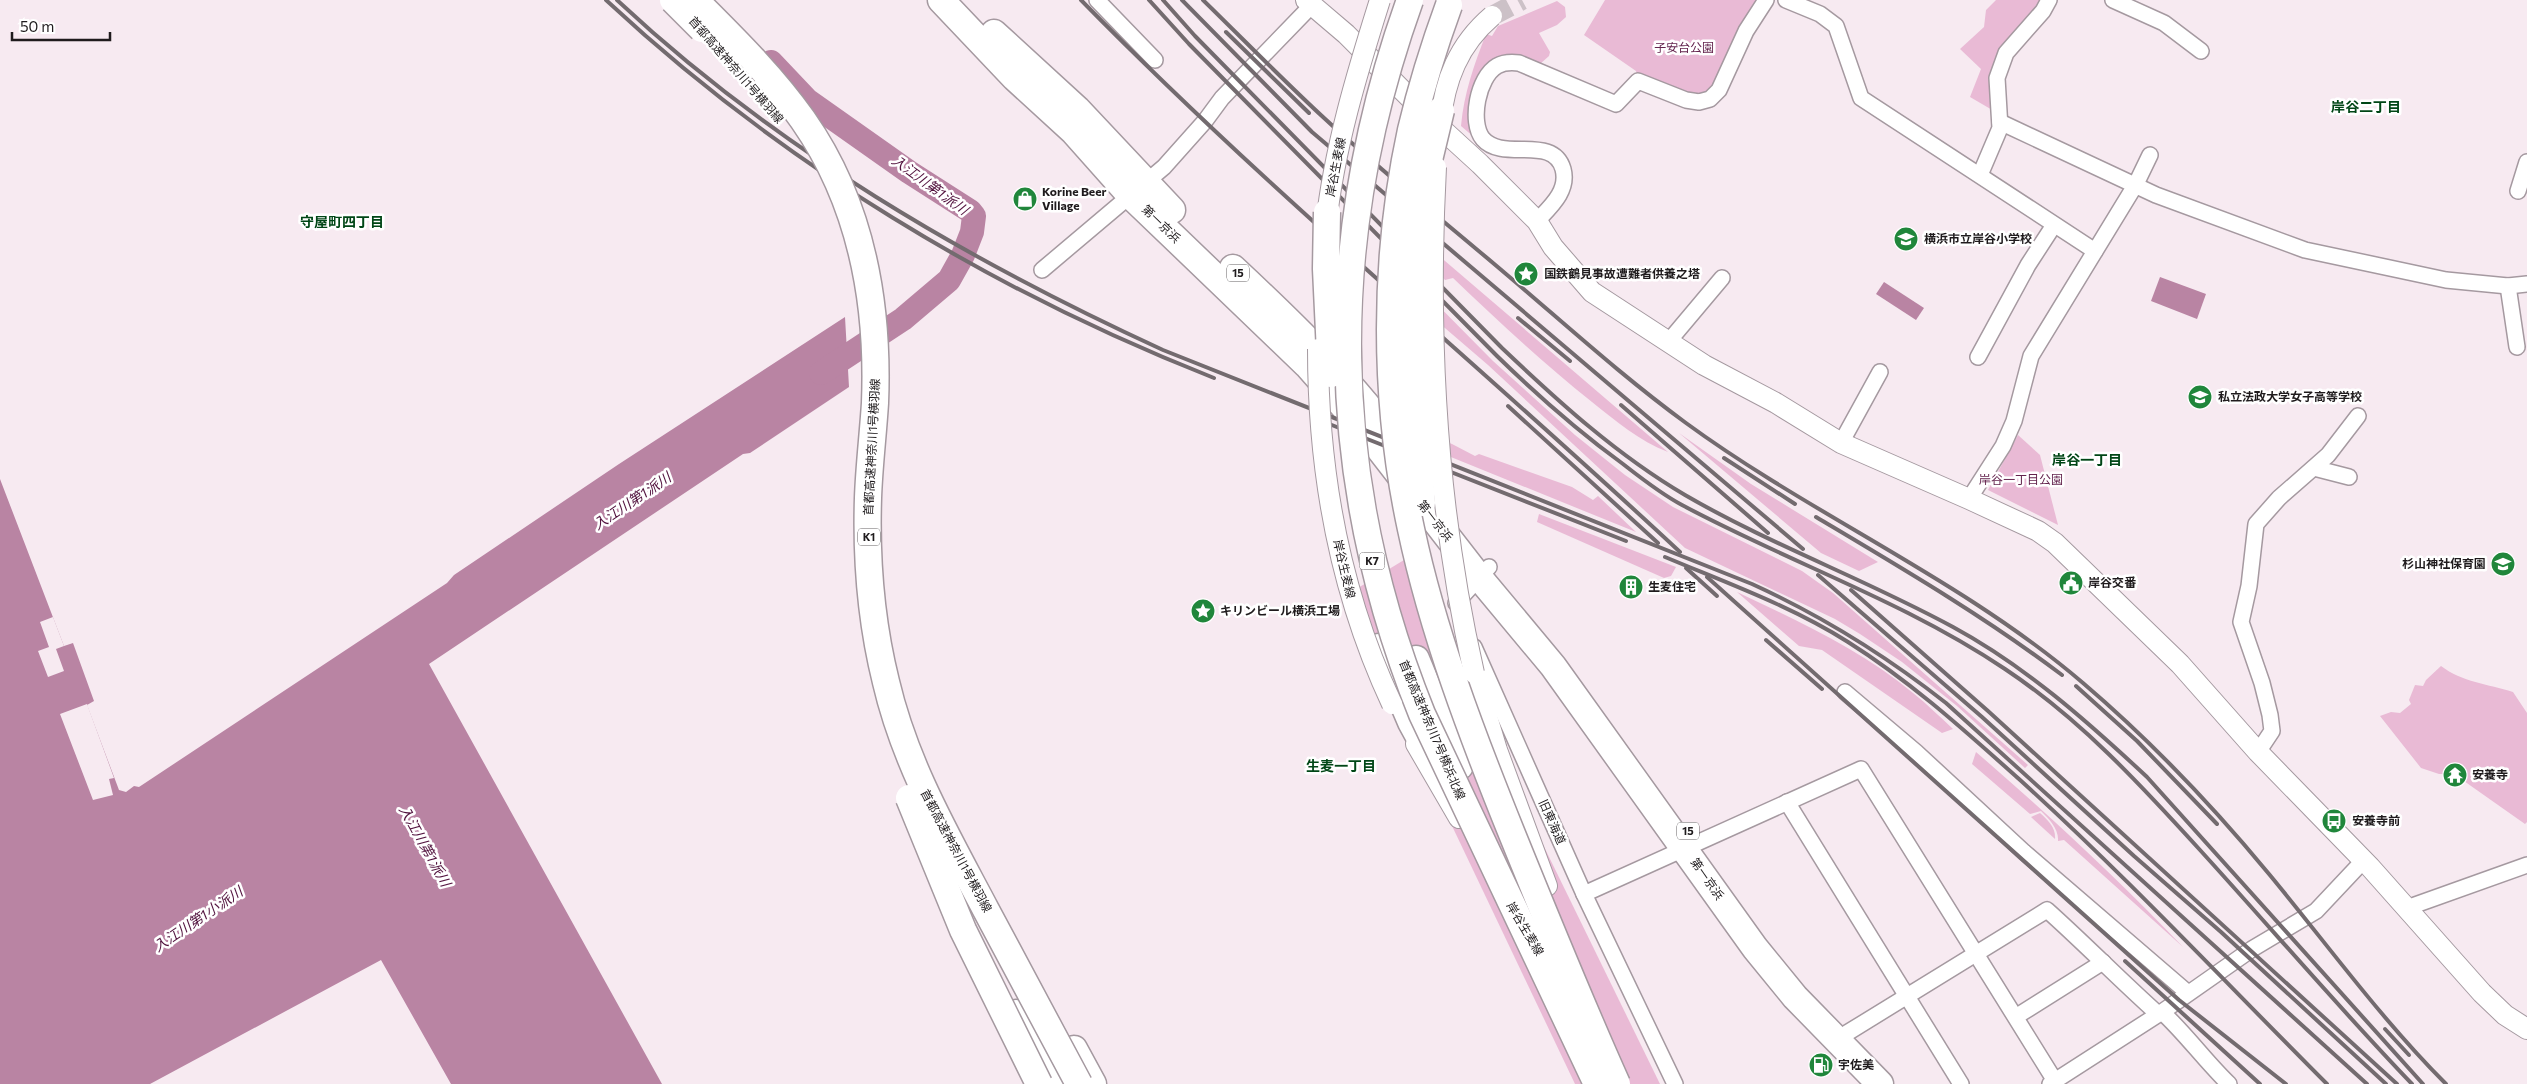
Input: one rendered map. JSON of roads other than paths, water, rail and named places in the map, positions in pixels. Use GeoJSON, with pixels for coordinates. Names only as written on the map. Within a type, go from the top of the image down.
{"type":"FeatureCollection","features":[{"type":"Feature","properties":{"kind":"highway","name":"首都高速神奈川1号横羽線"},"geometry":{"type":"LineString","coordinates":[[673,0],[750,83],[790,133],[814,173],[825,196],[842,246],[853,297],[858,345],[852,532],[856,617],[866,673],[882,728],[963,930],[1039,1084]]}},
{"type":"Feature","properties":{"kind":"highway","name":"首都高速神奈川1号横羽線"},"geometry":{"type":"LineString","coordinates":[[695,0],[766,75],[803,120],[819,144],[842,191],[859,238],[870,289],[875,334],[875,397],[868,529],[871,592],[880,654],[895,714],[914,770],[939,824],[1079,1084]]}},
{"type":"Feature","properties":{"kind":"highway","name":"第一京浜"},"geometry":{"type":"LineString","coordinates":[[940,0],[1015,78],[1137,189],[1307,365],[1367,433],[1484,572],[1575,673],[1690,845],[1755,948],[1795,997],[1880,1084]]}},
{"type":"Feature","properties":{"kind":"highway","name":"第一京浜"},"geometry":{"type":"LineString","coordinates":[[962,0],[1076,109],[1137,189]]}},
{"type":"Feature","properties":{"kind":"highway","name":"首都高速神奈川7号横浜北線"},"geometry":{"type":"LineString","coordinates":[[1410,0],[1388,65],[1373,123],[1353,238],[1348,317],[1349,396],[1356,479],[1382,600],[1410,685],[1438,752],[1596,1081]]}},
{"type":"Feature","properties":{"kind":"highway"},"geometry":{"type":"LineString","coordinates":[[1449,6],[1433,50],[1411,132],[1394,246],[1390,326],[1394,415],[1403,489],[1419,563],[1454,679],[1487,772],[1550,909]]}},
{"type":"Feature","properties":{"kind":"highway"},"geometry":{"type":"LineString","coordinates":[[1442,110],[1423,185],[1414,265],[1414,359],[1421,490],[1430,540],[1483,739],[1618,1084]]}},
{"type":"Feature","properties":{"kind":"highway"},"geometry":{"type":"LineString","coordinates":[[1327,212],[1326,269],[1336,447],[1341,490],[1358,574],[1380,647],[1411,722],[1501,885]]}},
{"type":"Feature","properties":{"kind":"highway"},"geometry":{"type":"LineString","coordinates":[[1353,238],[1353,343],[1359,417],[1378,525],[1399,608],[1433,705],[1565,997]]}},
{"type":"Feature","properties":{"kind":"highway"},"geometry":{"type":"LineString","coordinates":[[912,805],[1016,1014],[1056,1084]]}},
{"type":"Feature","properties":{"kind":"highway","name":"第一京浜"},"geometry":{"type":"LineString","coordinates":[[1690,845],[1800,984],[1900,1084]]}},
{"type":"Feature","properties":{"kind":"highway"},"geometry":{"type":"LineString","coordinates":[[986,911],[1060,1025],[1094,1084]]}},
{"type":"Feature","properties":{"kind":"street"},"geometry":{"type":"LineString","coordinates":[[1097,0],[1155,60]]}},
{"type":"Feature","properties":{"kind":"street","name":"岸谷生麦線"},"geometry":{"type":"LineString","coordinates":[[1380,0],[1347,116],[1327,212],[1318,323],[1321,428],[1334,525],[1354,608],[1367,647],[1392,704],[1565,997],[1596,1081]]}},
{"type":"Feature","properties":{"kind":"street"},"geometry":{"type":"LineString","coordinates":[[1537,221],[1560,196],[1564,177],[1563,168],[1558,159],[1551,154],[1540,150],[1498,148],[1482,138],[1477,111],[1482,84],[1490,71],[1502,64],[1519,63],[1616,104],[1638,81],[1666,94],[1699,102],[1710,99],[1719,90],[1746,31],[1766,0]]}},
{"type":"Feature","properties":{"kind":"street"},"geometry":{"type":"LineString","coordinates":[[1786,0],[1802,4],[1836,26],[1861,98],[2096,251]]}},
{"type":"Feature","properties":{"kind":"street"},"geometry":{"type":"LineString","coordinates":[[1980,175],[2000,128],[1997,78],[2006,53],[2043,11],[2049,0]]}},
{"type":"Feature","properties":{"kind":"street"},"geometry":{"type":"LineString","coordinates":[[2113,0],[2164,22],[2201,51]]}},
{"type":"Feature","properties":{"kind":"street"},"geometry":{"type":"LineString","coordinates":[[1042,270],[1164,167],[1205,121],[1222,98],[1309,3],[1346,34],[1537,221],[1553,248],[1592,292],[1704,365],[1776,403],[1840,443],[1969,498],[2038,532],[2055,543],[2180,664],[2258,752],[2364,860],[2482,993],[2505,1015],[2527,1030]]}},
{"type":"Feature","properties":{"kind":"street"},"geometry":{"type":"LineString","coordinates":[[1442,110],[1446,88],[1459,54],[1474,32],[1492,16]]}},
{"type":"Feature","properties":{"kind":"street"},"geometry":{"type":"LineString","coordinates":[[2000,122],[2164,198],[2305,250],[2446,280],[2508,286],[2527,284]]}},
{"type":"Feature","properties":{"kind":"street"},"geometry":{"type":"LineString","coordinates":[[1969,498],[2003,446],[2014,422],[2031,356],[2136,184],[2150,155]]}},
{"type":"Feature","properties":{"kind":"street"},"geometry":{"type":"LineString","coordinates":[[2522,183],[2527,162]]}},
{"type":"Feature","properties":{"kind":"street"},"geometry":{"type":"LineString","coordinates":[[1978,357],[2028,265],[2054,225]]}},
{"type":"Feature","properties":{"kind":"street"},"geometry":{"type":"LineString","coordinates":[[1669,341],[1722,278]]}},
{"type":"Feature","properties":{"kind":"street"},"geometry":{"type":"LineString","coordinates":[[2508,286],[2517,346]]}},
{"type":"Feature","properties":{"kind":"street"},"geometry":{"type":"LineString","coordinates":[[1840,443],[1880,372]]}},
{"type":"Feature","properties":{"kind":"street"},"geometry":{"type":"LineString","coordinates":[[2258,752],[2272,731],[2270,714],[2262,683],[2241,622],[2249,586],[2256,524],[2304,474],[2314,468],[2328,455],[2358,416]]}},
{"type":"Feature","properties":{"kind":"street"},"geometry":{"type":"LineString","coordinates":[[2314,468],[2349,477]]}},
{"type":"Feature","properties":{"kind":"street","name":"旧東海道"},"geometry":{"type":"LineString","coordinates":[[1484,572],[1455,604],[1584,894],[1675,1084]]}},
{"type":"Feature","properties":{"kind":"street"},"geometry":{"type":"LineString","coordinates":[[1845,692],[1916,752],[2031,858],[2188,993]]}},
{"type":"Feature","properties":{"kind":"street"},"geometry":{"type":"LineString","coordinates":[[1584,894],[1861,769],[2017,1016],[2052,1082],[2160,1013],[2252,949],[2316,911],[2364,860]]}},
{"type":"Feature","properties":{"kind":"street"},"geometry":{"type":"LineString","coordinates":[[1787,802],[1961,1084]]}},
{"type":"Feature","properties":{"kind":"street"},"geometry":{"type":"LineString","coordinates":[[2409,910],[2415,905],[2527,865]]}},
{"type":"Feature","properties":{"kind":"street"},"geometry":{"type":"LineString","coordinates":[[1550,909],[1623,1084]]}},
{"type":"Feature","properties":{"kind":"street"},"geometry":{"type":"LineString","coordinates":[[1847,1033],[2047,910],[2180,1029],[2202,1058],[2229,1084]]}},
{"type":"Feature","properties":{"kind":"street"},"geometry":{"type":"LineString","coordinates":[[2017,1016],[2103,962]]}},
{"type":"Feature","properties":{"kind":"water"},"geometry":{"type":"Polygon","coordinates":[[[2160,277],[2206,294],[2197,319],[2151,301],[2160,277]]]}},
{"type":"Feature","properties":{"kind":"water"},"geometry":{"type":"Polygon","coordinates":[[[1884,282],[1924,308],[1916,320],[1876,294],[1884,282]]]}},
{"type":"Feature","properties":{"kind":"water","name":"入江川第1小派川"},"geometry":{"type":"Polygon","coordinates":[[[845,317],[849,387],[750,453],[743,454],[429,664],[662,1084],[451,1084],[381,960],[150,1084],[0,1084],[0,479],[64,646],[73,643],[94,701],[87,705],[119,790],[126,792],[134,786],[139,787],[447,583],[454,575],[619,464],[845,317]]]}},
{"type":"Feature","properties":{"kind":"waterway","name":"入江川第1派川"},"geometry":{"type":"LineString","coordinates":[[771,62],[807,100],[909,172],[970,211],[974,216],[972,232],[963,255],[949,280],[903,319],[821,373]]}},
{"type":"Feature","properties":{"kind":"tunnel"},"geometry":{"type":"LineString","coordinates":[[1492,16],[1522,0]]}},
{"type":"Feature","properties":{"kind":"railway"},"geometry":{"type":"LineString","coordinates":[[606,0],[673,59],[744,116],[892,218],[970,263],[1050,305],[1131,343],[1214,378]]}},
{"type":"Feature","properties":{"kind":"railway"},"geometry":{"type":"LineString","coordinates":[[617,0],[678,54],[741,104],[808,152],[876,197],[946,239],[1017,278],[1163,350],[1752,584],[1828,623],[1900,669],[1946,703],[2367,1084]]}},
{"type":"Feature","properties":{"kind":"railway"},"geometry":{"type":"LineString","coordinates":[[1081,0],[1227,142],[1680,552]]}},
{"type":"Feature","properties":{"kind":"railway"},"geometry":{"type":"LineString","coordinates":[[1149,0],[1189,44],[1497,356],[1527,385],[1590,439],[1666,496],[1722,526],[1927,623],[2005,669],[2059,709],[2155,801],[2412,1084]]}},
{"type":"Feature","properties":{"kind":"railway"},"geometry":{"type":"LineString","coordinates":[[1163,0],[1195,36],[1502,348],[1589,427],[1636,463],[1685,495],[1751,530],[1886,593],[1980,642],[2030,677],[2102,735],[2147,777],[2423,1084]]}},
{"type":"Feature","properties":{"kind":"railway"},"geometry":{"type":"LineString","coordinates":[[1182,0],[1312,132],[1803,549]]}},
{"type":"Feature","properties":{"kind":"railway"},"geometry":{"type":"LineString","coordinates":[[1203,0],[1308,103],[1367,157],[1594,350],[1686,423],[1735,457],[1988,612],[2037,646],[2083,683],[2157,751],[2225,823],[2399,1034],[2446,1084]]}},
{"type":"Feature","properties":{"kind":"railway"},"geometry":{"type":"LineString","coordinates":[[1226,32],[1309,113]]}},
{"type":"Feature","properties":{"kind":"railway"},"geometry":{"type":"LineString","coordinates":[[1518,318],[1570,361]]}},
{"type":"Feature","properties":{"kind":"railway"},"geometry":{"type":"LineString","coordinates":[[1621,405],[1768,533]]}},
{"type":"Feature","properties":{"kind":"railway"},"geometry":{"type":"LineString","coordinates":[[1508,406],[1658,543]]}},
{"type":"Feature","properties":{"kind":"railway"},"geometry":{"type":"LineString","coordinates":[[1314,418],[1626,541]]}},
{"type":"Feature","properties":{"kind":"railway"},"geometry":{"type":"LineString","coordinates":[[1724,458],[1795,504]]}},
{"type":"Feature","properties":{"kind":"railway"},"geometry":{"type":"LineString","coordinates":[[1816,517],[1972,612],[2062,675]]}},
{"type":"Feature","properties":{"kind":"railway"},"geometry":{"type":"LineString","coordinates":[[1665,557],[1804,617],[1871,657],[1915,690],[2019,779],[2098,853],[2327,1084]]}},
{"type":"Feature","properties":{"kind":"railway"},"geometry":{"type":"LineString","coordinates":[[1686,568],[1717,596]]}},
{"type":"Feature","properties":{"kind":"railway"},"geometry":{"type":"LineString","coordinates":[[1818,575],[1982,717],[2134,856],[2221,932],[2386,1084]]}},
{"type":"Feature","properties":{"kind":"railway"},"geometry":{"type":"LineString","coordinates":[[1707,577],[2179,1000],[2286,1084]]}},
{"type":"Feature","properties":{"kind":"railway"},"geometry":{"type":"LineString","coordinates":[[1851,590],[1988,711],[2397,1084]]}},
{"type":"Feature","properties":{"kind":"railway"},"geometry":{"type":"LineString","coordinates":[[1766,640],[1822,689]]}},
{"type":"Feature","properties":{"kind":"railway"},"geometry":{"type":"LineString","coordinates":[[2076,686],[2137,741],[2217,824]]}},
{"type":"Feature","properties":{"kind":"railway"},"geometry":{"type":"LineString","coordinates":[[2125,961],[2260,1084]]}},
{"type":"Feature","properties":{"kind":"railway"},"geometry":{"type":"LineString","coordinates":[[2385,1029],[2409,1055]]}},
{"type":"Feature","properties":{"kind":"place","name":"Korine Beer Village"},"geometry":{"type":"Point","coordinates":[1025,199]}},
{"type":"Feature","properties":{"kind":"place","name":"横浜市立岸谷小学校"},"geometry":{"type":"Point","coordinates":[1906,239]}},
{"type":"Feature","properties":{"kind":"place","name":"国鉄鶴見事故遭難者供養之塔"},"geometry":{"type":"Point","coordinates":[1526,274]}},
{"type":"Feature","properties":{"kind":"place","name":"私立法政大学女子高等学校"},"geometry":{"type":"Point","coordinates":[2200,397]}},
{"type":"Feature","properties":{"kind":"place","name":"杉山神社保育園"},"geometry":{"type":"Point","coordinates":[2503,564]}},
{"type":"Feature","properties":{"kind":"place","name":"岸谷交番"},"geometry":{"type":"Point","coordinates":[2071,583]}},
{"type":"Feature","properties":{"kind":"place","name":"生麦住宅"},"geometry":{"type":"Point","coordinates":[1631,587]}},
{"type":"Feature","properties":{"kind":"place","name":"キリンビール横浜工場"},"geometry":{"type":"Point","coordinates":[1203,611]}},
{"type":"Feature","properties":{"kind":"place","name":"安養寺"},"geometry":{"type":"Point","coordinates":[2455,775]}},
{"type":"Feature","properties":{"kind":"place","name":"安養寺前"},"geometry":{"type":"Point","coordinates":[2334,821]}},
{"type":"Feature","properties":{"kind":"place","name":"宇佐美"},"geometry":{"type":"Point","coordinates":[1821,1065]}},
{"type":"Feature","properties":{"kind":"district","name":"岸谷二丁目"},"geometry":{"type":"Point","coordinates":[2366,107]}},
{"type":"Feature","properties":{"kind":"district","name":"守屋町四丁目"},"geometry":{"type":"Point","coordinates":[342,222]}},
{"type":"Feature","properties":{"kind":"district","name":"岸谷一丁目"},"geometry":{"type":"Point","coordinates":[2087,460]}},
{"type":"Feature","properties":{"kind":"district","name":"生麦一丁目"},"geometry":{"type":"Point","coordinates":[1341,766]}},
{"type":"Feature","properties":{"kind":"park label","name":"子安台公園"},"geometry":{"type":"Point","coordinates":[1684,48]}},
{"type":"Feature","properties":{"kind":"park label","name":"岸谷一丁目公園"},"geometry":{"type":"Point","coordinates":[2021,480]}}]}
